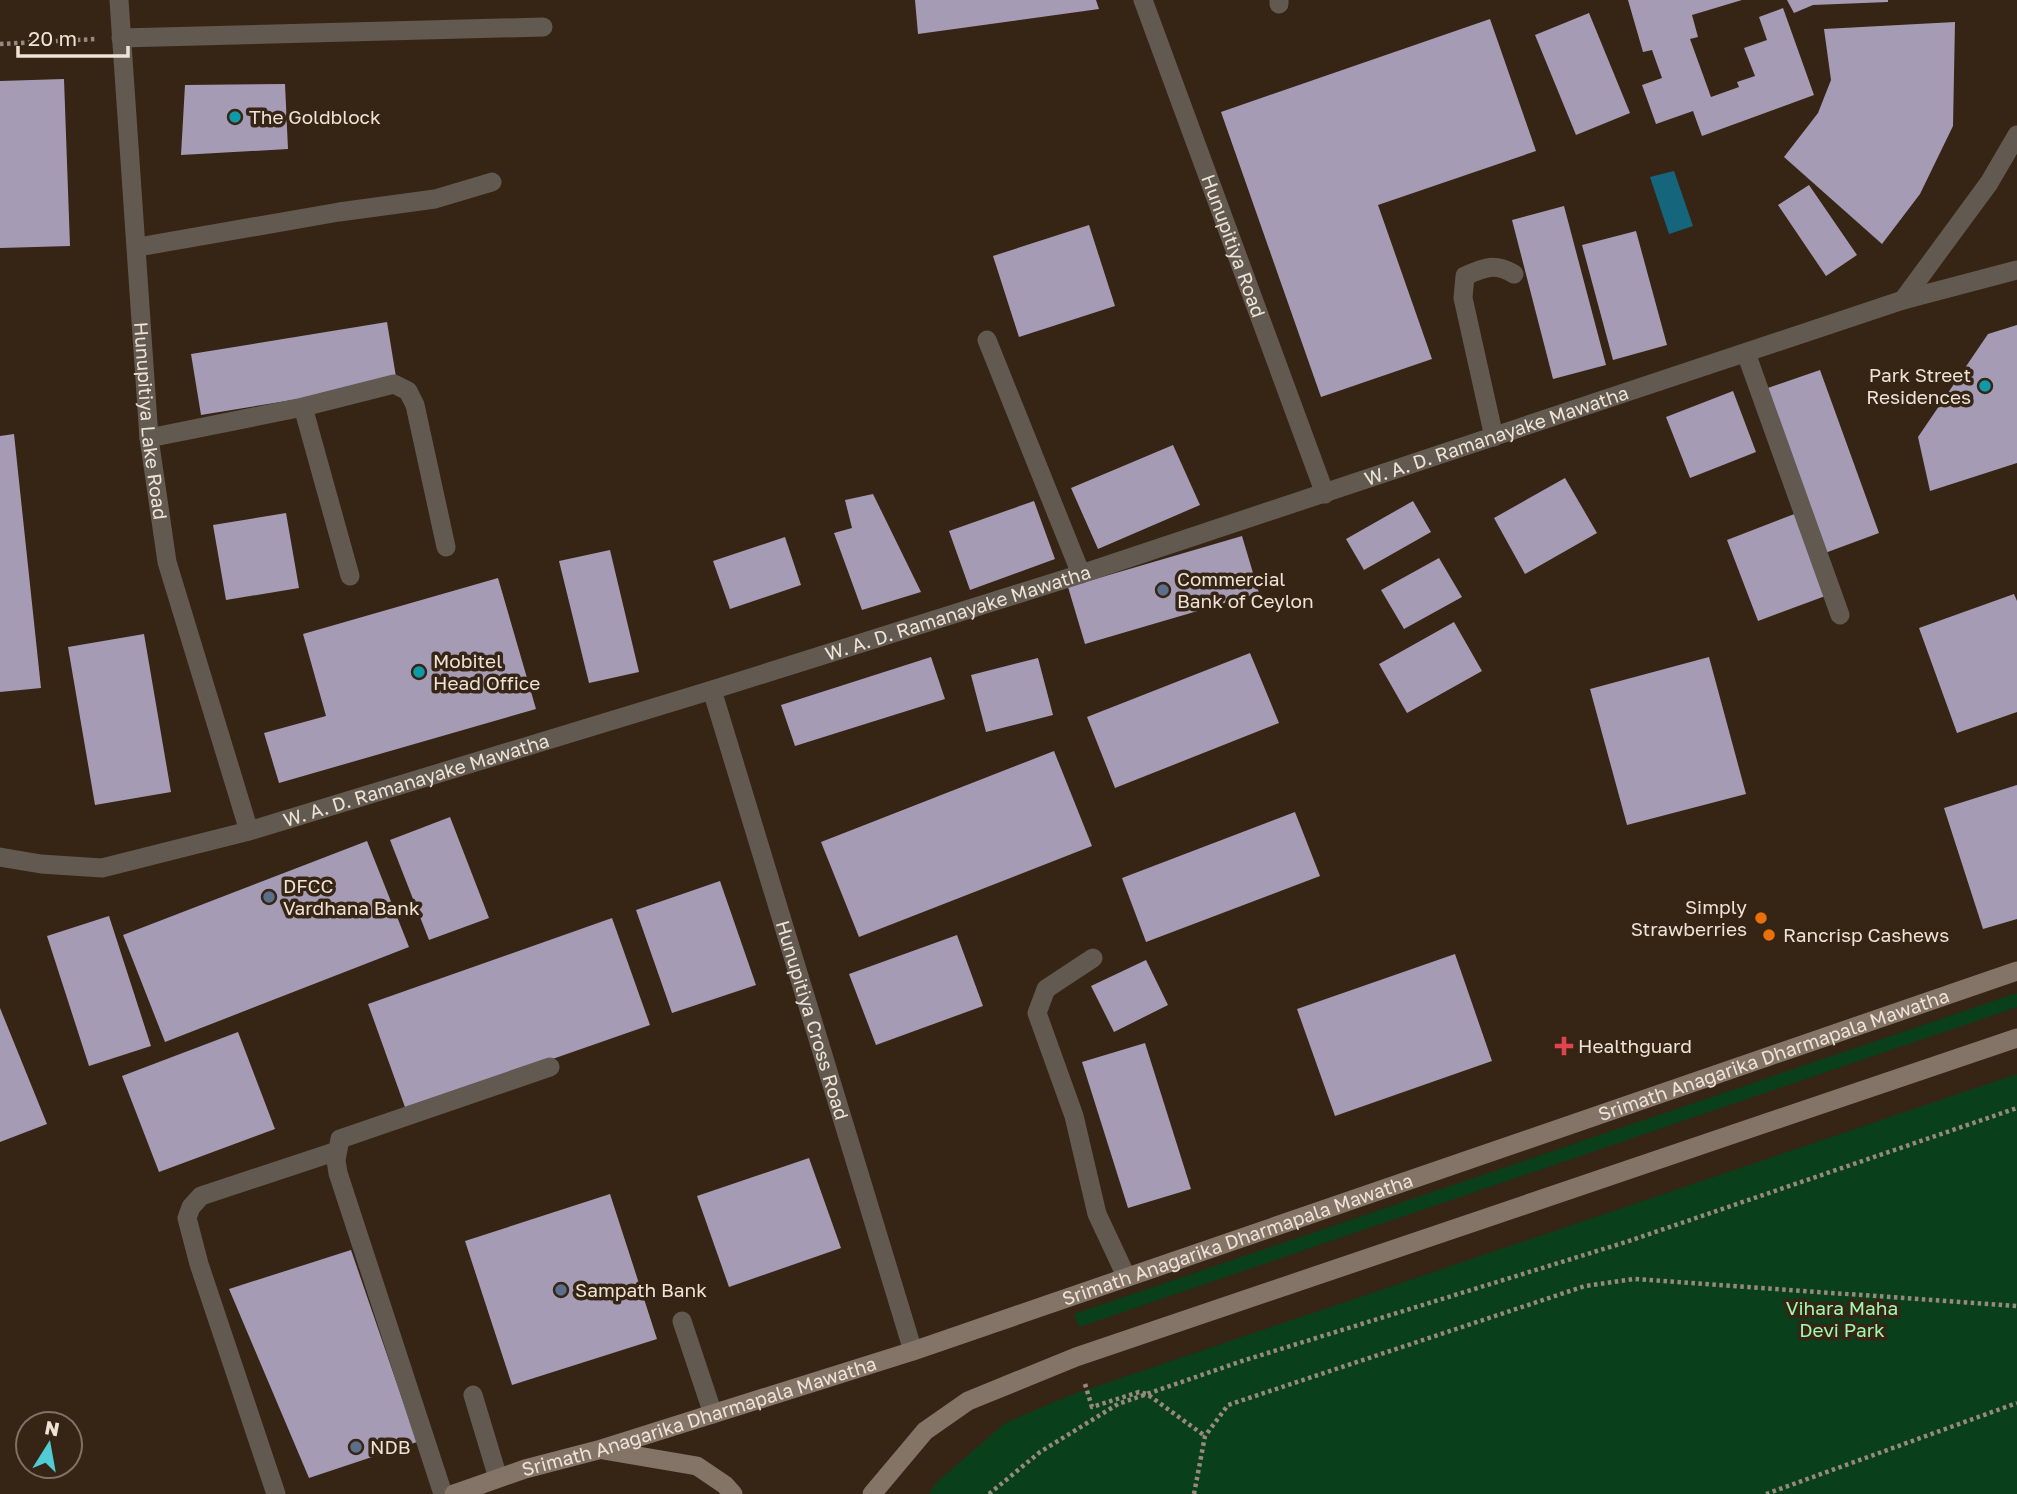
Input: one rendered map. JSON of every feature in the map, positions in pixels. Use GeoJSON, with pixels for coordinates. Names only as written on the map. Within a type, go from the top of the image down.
{"type":"FeatureCollection","features":[{"type":"Feature","properties":{"kind":"main road","name":"Srimath Anagarika Dharmapala Mawatha"},"geometry":{"type":"LineString","coordinates":[[454,1494],[525,1468],[598,1450],[913,1351],[2017,971]]}},
{"type":"Feature","properties":{"kind":"main road"},"geometry":{"type":"LineString","coordinates":[[872,1494],[925,1431],[968,1401],[1076,1357],[2017,1038]]}},
{"type":"Feature","properties":{"kind":"main road"},"geometry":{"type":"LineString","coordinates":[[598,1450],[697,1466],[725,1485],[733,1494]]}},
{"type":"Feature","properties":{"kind":"street","name":"Hunupitiya Lake Road"},"geometry":{"type":"LineString","coordinates":[[119,0],[149,438],[167,562],[249,831]]}},
{"type":"Feature","properties":{"kind":"street","name":"Hunupitiya Road"},"geometry":{"type":"LineString","coordinates":[[1143,0],[1325,494]]}},
{"type":"Feature","properties":{"kind":"street"},"geometry":{"type":"LineString","coordinates":[[121,38],[543,27]]}},
{"type":"Feature","properties":{"kind":"street"},"geometry":{"type":"LineString","coordinates":[[1903,300],[1989,183],[2017,135]]}},
{"type":"Feature","properties":{"kind":"street"},"geometry":{"type":"LineString","coordinates":[[138,247],[339,212],[435,199],[492,182]]}},
{"type":"Feature","properties":{"kind":"street"},"geometry":{"type":"LineString","coordinates":[[1494,437],[1464,298],[1465,276],[1480,269],[1501,266],[1514,274]]}},
{"type":"Feature","properties":{"kind":"street","name":"W. A. D. Ramanayake Mawatha"},"geometry":{"type":"LineString","coordinates":[[0,857],[41,864],[102,868],[249,831],[1081,574],[1903,300],[2017,270]]}},
{"type":"Feature","properties":{"kind":"street"},"geometry":{"type":"LineString","coordinates":[[987,340],[1081,574]]}},
{"type":"Feature","properties":{"kind":"street"},"geometry":{"type":"LineString","coordinates":[[1746,353],[1840,615]]}},
{"type":"Feature","properties":{"kind":"street"},"geometry":{"type":"LineString","coordinates":[[149,438],[303,407],[394,384],[408,391],[415,405],[446,547]]}},
{"type":"Feature","properties":{"kind":"street"},"geometry":{"type":"LineString","coordinates":[[303,407],[350,576]]}},
{"type":"Feature","properties":{"kind":"street","name":"Hunupitiya Cross Road"},"geometry":{"type":"LineString","coordinates":[[712,690],[913,1351]]}},
{"type":"Feature","properties":{"kind":"street"},"geometry":{"type":"LineString","coordinates":[[1093,958],[1046,989],[1037,1013],[1074,1116],[1097,1214],[1126,1276]]}},
{"type":"Feature","properties":{"kind":"street"},"geometry":{"type":"LineString","coordinates":[[443,1494],[338,1174],[337,1151],[340,1139],[550,1067]]}},
{"type":"Feature","properties":{"kind":"street"},"geometry":{"type":"LineString","coordinates":[[276,1494],[199,1264],[187,1218],[191,1207],[201,1196],[337,1151]]}},
{"type":"Feature","properties":{"kind":"street"},"geometry":{"type":"LineString","coordinates":[[682,1321],[713,1414]]}},
{"type":"Feature","properties":{"kind":"street"},"geometry":{"type":"LineString","coordinates":[[473,1395],[498,1478]]}},
{"type":"Feature","properties":{"kind":"path"},"geometry":{"type":"LineString","coordinates":[[0,44],[121,38]]}},
{"type":"Feature","properties":{"kind":"path"},"geometry":{"type":"LineString","coordinates":[[989,1494],[1040,1452],[1118,1405],[1147,1394],[1242,1361],[1626,1242],[2017,1108]]}},
{"type":"Feature","properties":{"kind":"path"},"geometry":{"type":"LineString","coordinates":[[1194,1494],[1205,1436],[1228,1405],[1585,1286],[1634,1279],[2017,1306]]}},
{"type":"Feature","properties":{"kind":"path"},"geometry":{"type":"LineString","coordinates":[[1076,1357],[1092,1407],[1139,1392],[1147,1394],[1205,1436]]}},
{"type":"Feature","properties":{"kind":"path"},"geometry":{"type":"LineString","coordinates":[[1766,1494],[2017,1403]]}},
{"type":"Feature","properties":{"kind":"green space"},"geometry":{"type":"Polygon","coordinates":[[[2017,993],[2017,1007],[1079,1327],[1074,1314],[2017,993]]]}},
{"type":"Feature","properties":{"kind":"green space","name":"Vihara Maha Devi Park"},"geometry":{"type":"Polygon","coordinates":[[[2017,1074],[2017,1494],[929,1494],[937,1482],[1005,1423],[1068,1396],[2017,1074]]]}},
{"type":"Feature","properties":{"kind":"water"},"geometry":{"type":"Polygon","coordinates":[[[1674,171],[1693,226],[1669,234],[1650,177],[1674,171]]]}},
{"type":"Feature","properties":{"kind":"building"},"geometry":{"type":"Polygon","coordinates":[[[915,0],[1096,0],[1099,9],[918,34],[915,0]]]}},
{"type":"Feature","properties":{"kind":"building"},"geometry":{"type":"Polygon","coordinates":[[[1628,0],[1742,0],[1692,15],[1698,37],[1690,39],[1711,97],[1739,87],[1737,82],[1755,76],[1744,48],[1767,40],[1759,17],[1783,8],[1814,95],[1702,136],[1693,111],[1656,124],[1642,85],[1662,78],[1652,50],[1643,52],[1628,0]]]}},
{"type":"Feature","properties":{"kind":"building"},"geometry":{"type":"Polygon","coordinates":[[[1787,0],[1888,2],[1813,5],[1794,13],[1787,0]]]}},
{"type":"Feature","properties":{"kind":"building"},"geometry":{"type":"Polygon","coordinates":[[[1589,13],[1630,113],[1576,135],[1535,35],[1589,13]]]}},
{"type":"Feature","properties":{"kind":"building"},"geometry":{"type":"Polygon","coordinates":[[[1490,19],[1536,151],[1378,205],[1432,359],[1321,397],[1221,112],[1490,19]]]}},
{"type":"Feature","properties":{"kind":"building"},"geometry":{"type":"Polygon","coordinates":[[[1955,22],[1953,126],[1920,194],[1882,244],[1784,157],[1818,113],[1831,80],[1824,29],[1955,22]]]}},
{"type":"Feature","properties":{"kind":"building"},"geometry":{"type":"Polygon","coordinates":[[[64,79],[70,246],[0,248],[0,81],[64,79]]]}},
{"type":"Feature","properties":{"kind":"building","name":"The Goldblock"},"geometry":{"type":"Polygon","coordinates":[[[285,84],[288,149],[181,155],[185,85],[285,84]]]}},
{"type":"Feature","properties":{"kind":"building"},"geometry":{"type":"Polygon","coordinates":[[[1809,185],[1857,255],[1826,276],[1778,205],[1809,185]]]}},
{"type":"Feature","properties":{"kind":"building"},"geometry":{"type":"Polygon","coordinates":[[[1564,206],[1606,365],[1553,379],[1512,220],[1564,206]]]}},
{"type":"Feature","properties":{"kind":"building"},"geometry":{"type":"Polygon","coordinates":[[[1089,225],[1115,306],[1019,337],[993,256],[1089,225]]]}},
{"type":"Feature","properties":{"kind":"building"},"geometry":{"type":"Polygon","coordinates":[[[1636,231],[1667,345],[1613,360],[1582,245],[1636,231]]]}},
{"type":"Feature","properties":{"kind":"building"},"geometry":{"type":"Polygon","coordinates":[[[387,322],[397,383],[201,415],[191,354],[387,322]]]}},
{"type":"Feature","properties":{"kind":"building","name":"Park Street Residences"},"geometry":{"type":"Polygon","coordinates":[[[2017,325],[2017,463],[1930,491],[1918,437],[1988,334],[2017,325]]]}},
{"type":"Feature","properties":{"kind":"building"},"geometry":{"type":"Polygon","coordinates":[[[1820,370],[1879,533],[1825,553],[1765,389],[1820,370]]]}},
{"type":"Feature","properties":{"kind":"building"},"geometry":{"type":"Polygon","coordinates":[[[1733,391],[1756,452],[1690,478],[1666,417],[1733,391]]]}},
{"type":"Feature","properties":{"kind":"building"},"geometry":{"type":"Polygon","coordinates":[[[14,434],[41,688],[0,692],[0,436],[14,434]]]}},
{"type":"Feature","properties":{"kind":"building"},"geometry":{"type":"Polygon","coordinates":[[[1173,445],[1200,505],[1098,549],[1071,488],[1173,445]]]}},
{"type":"Feature","properties":{"kind":"building"},"geometry":{"type":"Polygon","coordinates":[[[1565,478],[1597,533],[1525,574],[1494,518],[1565,478]]]}},
{"type":"Feature","properties":{"kind":"building"},"geometry":{"type":"Polygon","coordinates":[[[873,494],[921,592],[862,610],[834,533],[852,528],[845,500],[873,494]]]}},
{"type":"Feature","properties":{"kind":"building"},"geometry":{"type":"Polygon","coordinates":[[[1034,501],[1055,559],[970,590],[949,531],[1034,501]]]}},
{"type":"Feature","properties":{"kind":"building"},"geometry":{"type":"Polygon","coordinates":[[[1413,501],[1431,532],[1364,570],[1346,539],[1413,501]]]}},
{"type":"Feature","properties":{"kind":"building"},"geometry":{"type":"Polygon","coordinates":[[[286,513],[299,588],[226,600],[213,525],[286,513]]]}},
{"type":"Feature","properties":{"kind":"building"},"geometry":{"type":"Polygon","coordinates":[[[1797,513],[1828,595],[1758,621],[1727,540],[1797,513]]]}},
{"type":"Feature","properties":{"kind":"building","name":"Commercial Bank of Ceylon"},"geometry":{"type":"Polygon","coordinates":[[[1242,536],[1259,593],[1085,644],[1068,587],[1242,536]]]}},
{"type":"Feature","properties":{"kind":"building"},"geometry":{"type":"Polygon","coordinates":[[[785,537],[801,585],[730,609],[713,561],[785,537]]]}},
{"type":"Feature","properties":{"kind":"building"},"geometry":{"type":"Polygon","coordinates":[[[610,550],[639,672],[589,683],[559,561],[610,550]]]}},
{"type":"Feature","properties":{"kind":"building"},"geometry":{"type":"Polygon","coordinates":[[[1439,558],[1462,597],[1404,629],[1381,590],[1439,558]]]}},
{"type":"Feature","properties":{"kind":"building","name":"Mobitel Head Office"},"geometry":{"type":"Polygon","coordinates":[[[498,578],[536,709],[279,783],[264,733],[326,716],[303,634],[498,578]]]}},
{"type":"Feature","properties":{"kind":"building"},"geometry":{"type":"Polygon","coordinates":[[[2014,594],[2017,601],[2017,712],[1957,733],[1919,628],[2014,594]]]}},
{"type":"Feature","properties":{"kind":"building"},"geometry":{"type":"Polygon","coordinates":[[[1454,622],[1482,671],[1407,713],[1379,664],[1454,622]]]}},
{"type":"Feature","properties":{"kind":"building"},"geometry":{"type":"Polygon","coordinates":[[[144,634],[171,792],[95,805],[68,647],[144,634]]]}},
{"type":"Feature","properties":{"kind":"building"},"geometry":{"type":"Polygon","coordinates":[[[1250,653],[1279,723],[1115,788],[1087,717],[1250,653]]]}},
{"type":"Feature","properties":{"kind":"building"},"geometry":{"type":"Polygon","coordinates":[[[931,657],[945,699],[795,746],[781,705],[931,657]]]}},
{"type":"Feature","properties":{"kind":"building"},"geometry":{"type":"Polygon","coordinates":[[[1709,657],[1746,794],[1627,825],[1590,689],[1709,657]]]}},
{"type":"Feature","properties":{"kind":"building"},"geometry":{"type":"Polygon","coordinates":[[[1038,658],[1053,715],[986,732],[971,675],[1038,658]]]}},
{"type":"Feature","properties":{"kind":"building"},"geometry":{"type":"Polygon","coordinates":[[[1054,751],[1092,846],[859,937],[821,842],[1054,751]]]}},
{"type":"Feature","properties":{"kind":"building"},"geometry":{"type":"Polygon","coordinates":[[[2017,785],[2017,919],[1983,929],[1944,808],[2017,785]]]}},
{"type":"Feature","properties":{"kind":"building"},"geometry":{"type":"Polygon","coordinates":[[[1295,812],[1320,876],[1146,942],[1122,878],[1295,812]]]}},
{"type":"Feature","properties":{"kind":"building"},"geometry":{"type":"Polygon","coordinates":[[[450,817],[489,918],[429,940],[390,840],[450,817]]]}},
{"type":"Feature","properties":{"kind":"building"},"geometry":{"type":"Polygon","coordinates":[[[367,841],[409,947],[165,1042],[123,935],[367,841]]]}},
{"type":"Feature","properties":{"kind":"building"},"geometry":{"type":"Polygon","coordinates":[[[720,881],[756,985],[672,1013],[636,910],[720,881]]]}},
{"type":"Feature","properties":{"kind":"building"},"geometry":{"type":"Polygon","coordinates":[[[109,916],[151,1046],[89,1066],[47,936],[109,916]]]}},
{"type":"Feature","properties":{"kind":"building"},"geometry":{"type":"Polygon","coordinates":[[[612,918],[650,1025],[406,1110],[368,1004],[612,918]]]}},
{"type":"Feature","properties":{"kind":"building"},"geometry":{"type":"Polygon","coordinates":[[[957,935],[983,1006],[876,1045],[849,974],[957,935]]]}},
{"type":"Feature","properties":{"kind":"building"},"geometry":{"type":"Polygon","coordinates":[[[1455,954],[1492,1061],[1335,1116],[1297,1009],[1455,954]]]}},
{"type":"Feature","properties":{"kind":"building"},"geometry":{"type":"Polygon","coordinates":[[[1146,960],[1168,1005],[1114,1032],[1091,986],[1146,960]]]}},
{"type":"Feature","properties":{"kind":"building"},"geometry":{"type":"Polygon","coordinates":[[[0,1008],[47,1124],[0,1142],[0,1008]]]}},
{"type":"Feature","properties":{"kind":"building"},"geometry":{"type":"Polygon","coordinates":[[[238,1032],[275,1129],[159,1172],[122,1076],[238,1032]]]}},
{"type":"Feature","properties":{"kind":"building"},"geometry":{"type":"Polygon","coordinates":[[[1145,1043],[1191,1189],[1128,1208],[1082,1062],[1145,1043]]]}},
{"type":"Feature","properties":{"kind":"building"},"geometry":{"type":"Polygon","coordinates":[[[809,1158],[841,1248],[729,1287],[697,1196],[809,1158]]]}},
{"type":"Feature","properties":{"kind":"building","name":"Sampath Bank"},"geometry":{"type":"Polygon","coordinates":[[[610,1194],[657,1339],[512,1385],[465,1241],[610,1194]]]}},
{"type":"Feature","properties":{"kind":"building"},"geometry":{"type":"Polygon","coordinates":[[[351,1250],[417,1442],[309,1478],[229,1289],[351,1250]]]}},
{"type":"Feature","properties":{"kind":"place","name":"The Goldblock"},"geometry":{"type":"Point","coordinates":[235,117]}},
{"type":"Feature","properties":{"kind":"place","name":"Park Street Residences"},"geometry":{"type":"Point","coordinates":[1985,386]}},
{"type":"Feature","properties":{"kind":"place","name":"Commercial Bank of Ceylon"},"geometry":{"type":"Point","coordinates":[1163,590]}},
{"type":"Feature","properties":{"kind":"place","name":"Mobitel Head Office"},"geometry":{"type":"Point","coordinates":[419,672]}},
{"type":"Feature","properties":{"kind":"place","name":"DFCC Vardhana Bank"},"geometry":{"type":"Point","coordinates":[269,897]}},
{"type":"Feature","properties":{"kind":"place","name":"Simply Strawberries"},"geometry":{"type":"Point","coordinates":[1761,918]}},
{"type":"Feature","properties":{"kind":"place","name":"Rancrisp Cashews"},"geometry":{"type":"Point","coordinates":[1769,935]}},
{"type":"Feature","properties":{"kind":"place","name":"Healthguard"},"geometry":{"type":"Point","coordinates":[1564,1046]}},
{"type":"Feature","properties":{"kind":"place","name":"Sampath Bank"},"geometry":{"type":"Point","coordinates":[561,1290]}},
{"type":"Feature","properties":{"kind":"place","name":"NDB"},"geometry":{"type":"Point","coordinates":[356,1447]}}]}
